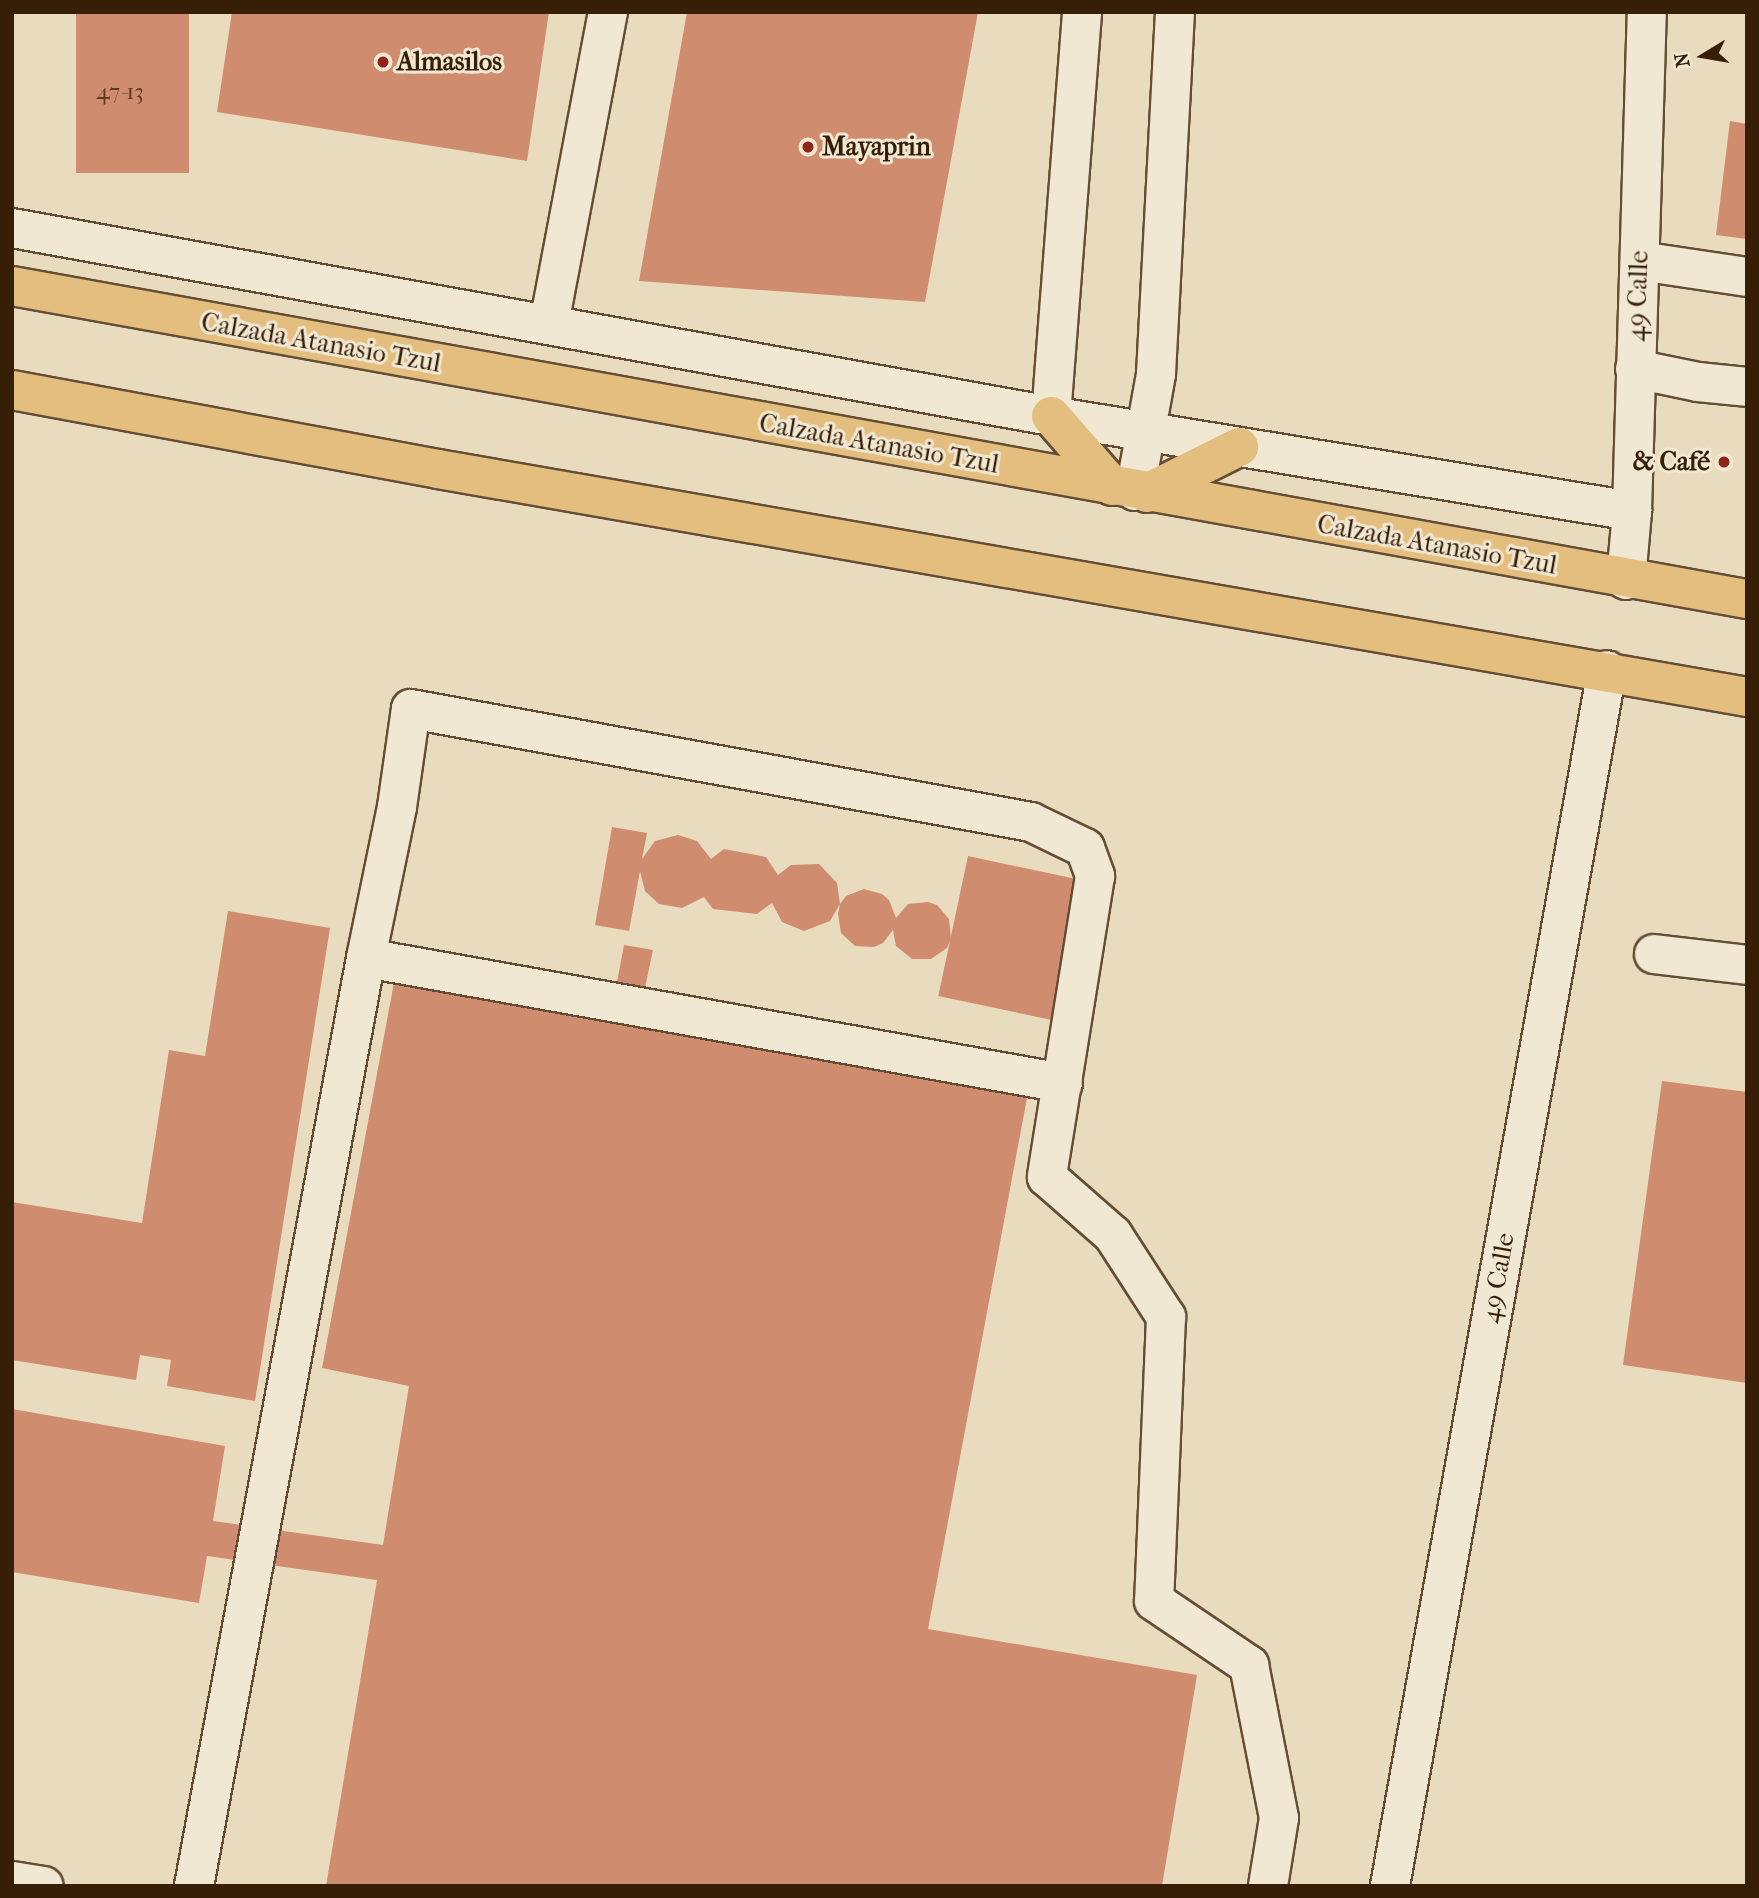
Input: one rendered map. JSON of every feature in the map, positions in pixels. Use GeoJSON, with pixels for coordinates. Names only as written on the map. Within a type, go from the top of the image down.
{"type":"FeatureCollection","features":[{"type":"Feature","properties":{"kind":"main road","name":"Calzada Atanasio Tzul"},"geometry":{"type":"LineString","coordinates":[[12,286],[1626,580],[1747,599]]}},
{"type":"Feature","properties":{"kind":"main road"},"geometry":{"type":"LineString","coordinates":[[12,390],[465,473],[1607,670],[1747,697]]}},
{"type":"Feature","properties":{"kind":"main road"},"geometry":{"type":"LineString","coordinates":[[1051,416],[1132,490],[1239,447]]}},
{"type":"Feature","properties":{"kind":"street"},"geometry":{"type":"LineString","coordinates":[[548,324],[608,12]]}},
{"type":"Feature","properties":{"kind":"street"},"geometry":{"type":"LineString","coordinates":[[1051,416],[1082,12]]}},
{"type":"Feature","properties":{"kind":"street"},"geometry":{"type":"LineString","coordinates":[[1132,490],[1148,432],[1156,374],[1175,12]]}},
{"type":"Feature","properties":{"kind":"street","name":"49 Calle"},"geometry":{"type":"LineString","coordinates":[[1626,580],[1632,511],[1647,12]]}},
{"type":"Feature","properties":{"kind":"street"},"geometry":{"type":"LineString","coordinates":[[12,228],[1051,416],[1632,511]]}},
{"type":"Feature","properties":{"kind":"street"},"geometry":{"type":"LineString","coordinates":[[1640,261],[1747,277]]}},
{"type":"Feature","properties":{"kind":"street"},"geometry":{"type":"LineString","coordinates":[[1635,369],[1747,387]]}},
{"type":"Feature","properties":{"kind":"street","name":"49 Calle"},"geometry":{"type":"LineString","coordinates":[[1390,1886],[1607,670]]}},
{"type":"Feature","properties":{"kind":"street"},"geometry":{"type":"LineString","coordinates":[[194,1886],[366,958],[397,807],[401,760],[411,709],[1031,822],[1085,848],[1095,876],[1047,1177],[1113,1236],[1166,1317],[1154,1601],[1249,1665],[1279,1818],[1268,1886]]}},
{"type":"Feature","properties":{"kind":"street"},"geometry":{"type":"LineString","coordinates":[[1654,954],[1747,965]]}},
{"type":"Feature","properties":{"kind":"street"},"geometry":{"type":"LineString","coordinates":[[366,958],[1063,1083]]}},
{"type":"Feature","properties":{"kind":"street"},"geometry":{"type":"LineString","coordinates":[[12,1881],[44,1886]]}},
{"type":"Feature","properties":{"kind":"building"},"geometry":{"type":"Polygon","coordinates":[[[76,12],[189,12],[189,173],[76,173],[76,12]]]}},
{"type":"Feature","properties":{"kind":"building","name":"Almasilos"},"geometry":{"type":"Polygon","coordinates":[[[232,12],[549,12],[527,161],[217,112],[232,12]]]}},
{"type":"Feature","properties":{"kind":"building","name":"Mayaprin"},"geometry":{"type":"Polygon","coordinates":[[[687,12],[978,12],[925,302],[639,281],[687,12]]]}},
{"type":"Feature","properties":{"kind":"building"},"geometry":{"type":"Polygon","coordinates":[[[1730,121],[1747,124],[1747,239],[1716,235],[1730,121]]]}},
{"type":"Feature","properties":{"kind":"building"},"geometry":{"type":"Polygon","coordinates":[[[612,827],[647,833],[642,859],[655,841],[678,835],[697,841],[711,859],[724,849],[766,857],[778,875],[791,865],[819,864],[837,883],[840,904],[830,921],[804,931],[782,922],[772,903],[757,914],[713,909],[704,897],[682,908],[659,904],[645,891],[640,871],[629,931],[595,925],[612,827]]]}},
{"type":"Feature","properties":{"kind":"building"},"geometry":{"type":"Polygon","coordinates":[[[968,856],[1088,882],[1059,1021],[938,996],[968,856]]]}},
{"type":"Feature","properties":{"kind":"building"},"geometry":{"type":"Polygon","coordinates":[[[864,889],[882,894],[889,900],[896,918],[908,904],[928,902],[937,905],[949,919],[951,939],[947,948],[931,959],[912,959],[896,946],[893,930],[883,943],[874,947],[855,946],[841,933],[838,914],[840,904],[846,896],[864,889]]]}},
{"type":"Feature","properties":{"kind":"building"},"geometry":{"type":"Polygon","coordinates":[[[228,911],[330,928],[255,1401],[167,1386],[171,1360],[140,1355],[136,1380],[12,1360],[12,1202],[142,1223],[169,1050],[205,1056],[228,911]]]}},
{"type":"Feature","properties":{"kind":"building"},"geometry":{"type":"Polygon","coordinates":[[[624,945],[653,950],[643,997],[1032,1071],[928,1629],[1197,1675],[1162,1886],[326,1886],[377,1580],[207,1556],[199,1603],[12,1572],[12,1409],[225,1446],[213,1521],[383,1545],[409,1386],[322,1368],[396,972],[611,1014],[624,945]]]}},
{"type":"Feature","properties":{"kind":"building"},"geometry":{"type":"Polygon","coordinates":[[[1662,1081],[1747,1092],[1747,1383],[1623,1365],[1662,1081]]]}},
{"type":"Feature","properties":{"kind":"place","name":"Almasilos"},"geometry":{"type":"Point","coordinates":[383,62]}},
{"type":"Feature","properties":{"kind":"place","name":"Mayaprin"},"geometry":{"type":"Point","coordinates":[808,147]}},
{"type":"Feature","properties":{"kind":"place","name":"& Café"},"geometry":{"type":"Point","coordinates":[1724,462]}}]}
